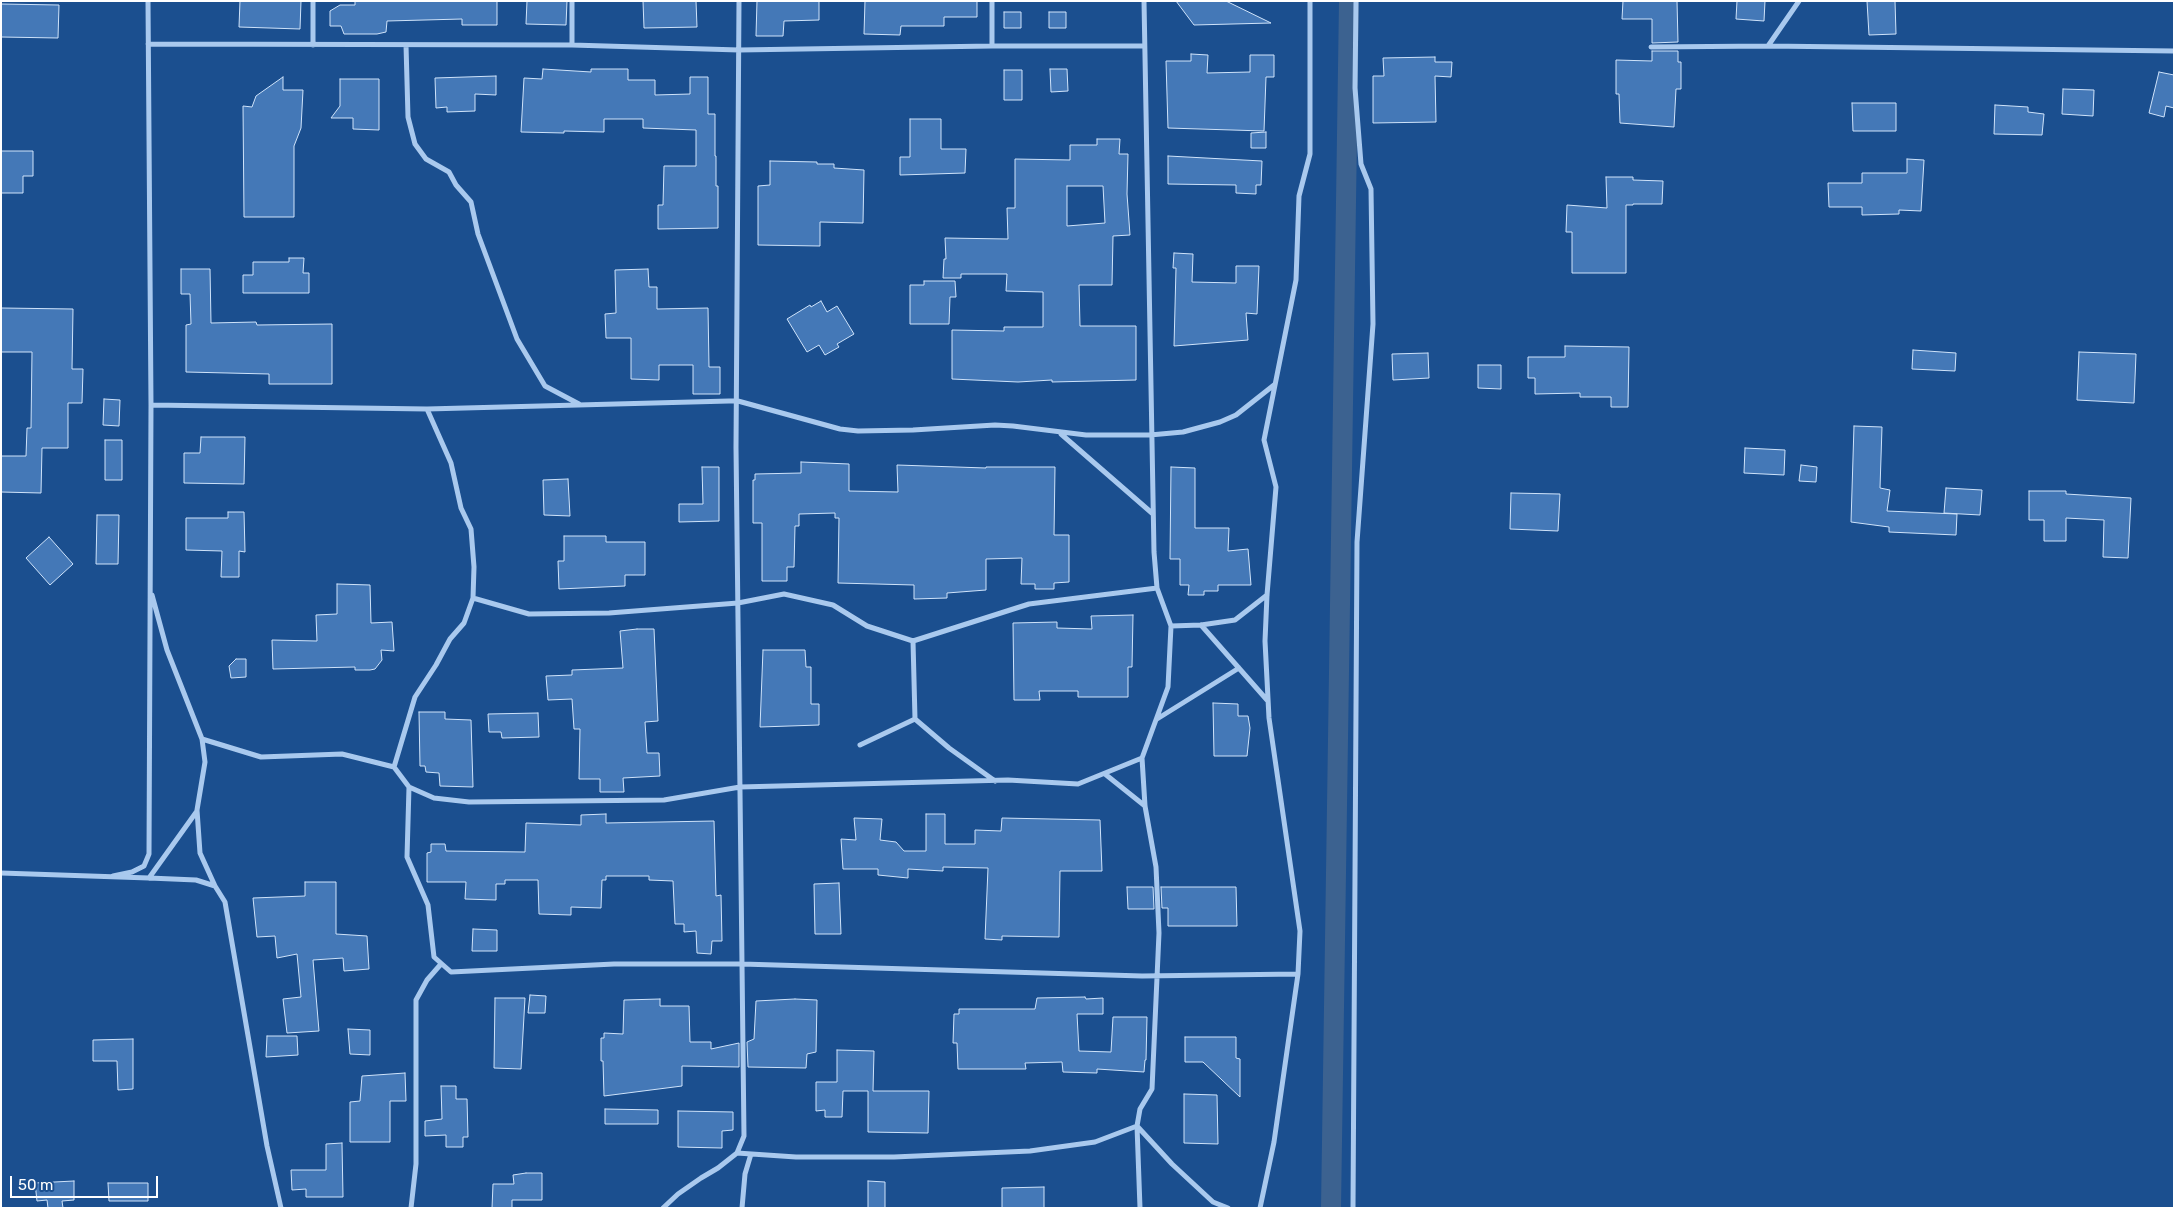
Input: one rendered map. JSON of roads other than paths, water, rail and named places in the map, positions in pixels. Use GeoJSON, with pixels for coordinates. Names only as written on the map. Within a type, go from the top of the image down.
{"type":"FeatureCollection","features":[{"type":"Feature","properties":{"kind":"street"},"geometry":{"type":"LineString","coordinates":[[113,876],[132,872],[144,866],[149,854],[151,405],[148,1]]}},
{"type":"Feature","properties":{"kind":"street"},"geometry":{"type":"LineString","coordinates":[[313,1],[313,45]]}},
{"type":"Feature","properties":{"kind":"street"},"geometry":{"type":"LineString","coordinates":[[572,1],[572,45]]}},
{"type":"Feature","properties":{"kind":"street"},"geometry":{"type":"LineString","coordinates":[[663,1208],[678,1194],[737,1153],[744,1136],[736,447],[738,401],[739,1]]}},
{"type":"Feature","properties":{"kind":"street"},"geometry":{"type":"LineString","coordinates":[[992,1],[992,46]]}},
{"type":"Feature","properties":{"kind":"street"},"geometry":{"type":"LineString","coordinates":[[1140,1208],[1137,1126],[1140,1110],[1152,1089],[1159,933],[1156,867],[1145,806],[1142,758],[1168,687],[1171,626],[1157,588],[1153,514],[1150,435],[1144,1]]}},
{"type":"Feature","properties":{"kind":"street"},"geometry":{"type":"LineString","coordinates":[[1260,1208],[1274,1142],[1298,974],[1300,931],[1268,700],[1265,641],[1276,487],[1264,440],[1296,280],[1299,196],[1310,154],[1310,1]]}},
{"type":"Feature","properties":{"kind":"street"},"geometry":{"type":"LineString","coordinates":[[1353,1208],[1357,542],[1373,324],[1371,189],[1361,164],[1355,88],[1356,1]]}},
{"type":"Feature","properties":{"kind":"street"},"geometry":{"type":"LineString","coordinates":[[1768,46],[1799,1]]}},
{"type":"Feature","properties":{"kind":"street"},"geometry":{"type":"LineString","coordinates":[[148,44],[572,45],[739,50],[992,46],[1144,46]]}},
{"type":"Feature","properties":{"kind":"street"},"geometry":{"type":"LineString","coordinates":[[406,45],[408,118],[415,144],[426,159],[448,172],[456,185],[471,202],[478,234],[517,339],[545,386],[580,404]]}},
{"type":"Feature","properties":{"kind":"street"},"geometry":{"type":"LineString","coordinates":[[1651,47],[1768,46],[2174,51]]}},
{"type":"Feature","properties":{"kind":"street"},"geometry":{"type":"LineString","coordinates":[[151,405],[427,409],[738,401],[840,429],[913,430],[1004,425],[1086,435],[1150,435],[1183,432],[1236,416],[1274,385]]}},
{"type":"Feature","properties":{"kind":"street"},"geometry":{"type":"LineString","coordinates":[[394,767],[415,697],[450,639],[464,623],[473,598],[474,567],[471,529],[461,508],[451,463],[427,409]]}},
{"type":"Feature","properties":{"kind":"street"},"geometry":{"type":"LineString","coordinates":[[1060,433],[1153,514]]}},
{"type":"Feature","properties":{"kind":"street"},"geometry":{"type":"LineString","coordinates":[[150,587],[167,650],[202,739],[205,762],[197,810],[200,853],[214,886],[225,902],[266,1136],[281,1208]]}},
{"type":"Feature","properties":{"kind":"street"},"geometry":{"type":"LineString","coordinates":[[473,598],[528,614],[609,612],[738,603],[784,594],[833,605],[866,626],[913,641],[1029,604],[1157,588]]}},
{"type":"Feature","properties":{"kind":"street"},"geometry":{"type":"LineString","coordinates":[[1171,626],[1201,626],[1235,620],[1267,595]]}},
{"type":"Feature","properties":{"kind":"street"},"geometry":{"type":"LineString","coordinates":[[1201,626],[1268,700]]}},
{"type":"Feature","properties":{"kind":"street"},"geometry":{"type":"LineString","coordinates":[[913,641],[916,719],[949,748],[995,781]]}},
{"type":"Feature","properties":{"kind":"street"},"geometry":{"type":"LineString","coordinates":[[1156,719],[1239,668]]}},
{"type":"Feature","properties":{"kind":"street"},"geometry":{"type":"LineString","coordinates":[[860,744],[916,719]]}},
{"type":"Feature","properties":{"kind":"street"},"geometry":{"type":"LineString","coordinates":[[202,739],[261,756],[342,754],[394,767],[409,788],[434,798],[479,802],[664,800],[740,787],[995,781],[1078,784],[1142,758]]}},
{"type":"Feature","properties":{"kind":"street"},"geometry":{"type":"LineString","coordinates":[[1105,774],[1145,806]]}},
{"type":"Feature","properties":{"kind":"street"},"geometry":{"type":"LineString","coordinates":[[409,788],[407,857],[428,905],[434,957],[451,972],[614,964],[742,964],[1156,976],[1298,974]]}},
{"type":"Feature","properties":{"kind":"street"},"geometry":{"type":"LineString","coordinates":[[150,878],[197,810]]}},
{"type":"Feature","properties":{"kind":"street"},"geometry":{"type":"LineString","coordinates":[[1,873],[196,880],[214,886]]}},
{"type":"Feature","properties":{"kind":"street"},"geometry":{"type":"LineString","coordinates":[[411,1208],[416,1164],[416,1000],[427,980],[441,964]]}},
{"type":"Feature","properties":{"kind":"street"},"geometry":{"type":"LineString","coordinates":[[737,1153],[894,1157],[1030,1151],[1095,1142],[1137,1126]]}},
{"type":"Feature","properties":{"kind":"street"},"geometry":{"type":"LineString","coordinates":[[1137,1126],[1172,1164],[1213,1202],[1228,1208]]}},
{"type":"Feature","properties":{"kind":"street"},"geometry":{"type":"LineString","coordinates":[[742,1208],[745,1174],[750,1154]]}},
{"type":"Feature","properties":{"kind":"waterway"},"geometry":{"type":"LineString","coordinates":[[1331,1208],[1349,1]]}}]}
